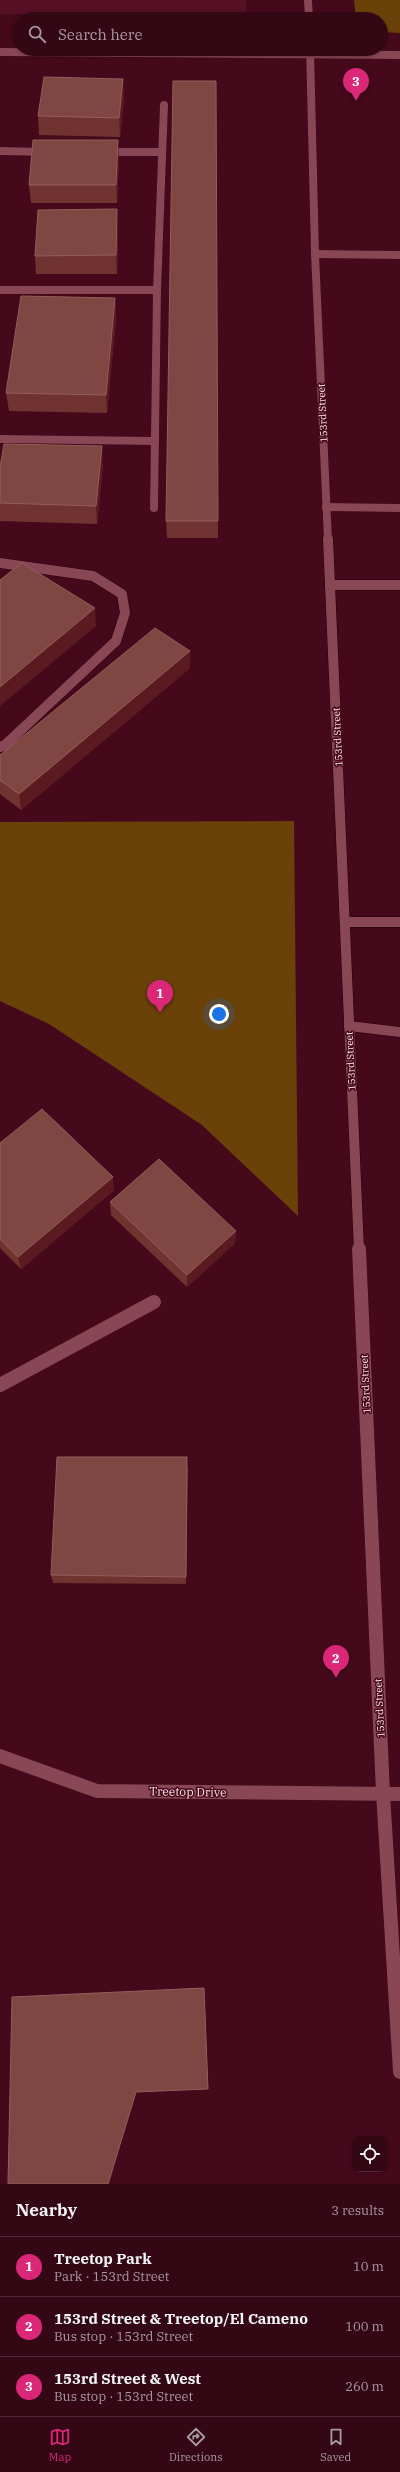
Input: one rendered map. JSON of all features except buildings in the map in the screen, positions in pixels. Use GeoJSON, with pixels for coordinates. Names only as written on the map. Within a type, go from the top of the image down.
{"type":"FeatureCollection","features":[{"type":"Feature","properties":{"kind":"street"},"geometry":{"type":"LineString","coordinates":[[308,0],[308,12]]}},
{"type":"Feature","properties":{"kind":"street"},"geometry":{"type":"LineString","coordinates":[[0,52],[12,52]]}},
{"type":"Feature","properties":{"kind":"street"},"geometry":{"type":"LineString","coordinates":[[388,55],[400,55]]}},
{"type":"Feature","properties":{"kind":"street","name":"153rd Street"},"geometry":{"type":"LineString","coordinates":[[310,56],[315,254],[383,1793],[400,2072]]}},
{"type":"Feature","properties":{"kind":"street"},"geometry":{"type":"LineString","coordinates":[[154,508],[157,290],[164,105]]}},
{"type":"Feature","properties":{"kind":"street"},"geometry":{"type":"LineString","coordinates":[[0,151],[54,152]]}},
{"type":"Feature","properties":{"kind":"street"},"geometry":{"type":"LineString","coordinates":[[93,152],[162,152]]}},
{"type":"Feature","properties":{"kind":"street"},"geometry":{"type":"LineString","coordinates":[[315,254],[400,254]]}},
{"type":"Feature","properties":{"kind":"street"},"geometry":{"type":"LineString","coordinates":[[0,290],[157,290]]}},
{"type":"Feature","properties":{"kind":"street"},"geometry":{"type":"LineString","coordinates":[[0,439],[155,441]]}},
{"type":"Feature","properties":{"kind":"street"},"geometry":{"type":"LineString","coordinates":[[326,507],[400,508]]}},
{"type":"Feature","properties":{"kind":"street"},"geometry":{"type":"LineString","coordinates":[[0,563],[93,576],[122,594],[125,613],[116,641],[5,745],[0,747]]}},
{"type":"Feature","properties":{"kind":"street"},"geometry":{"type":"LineString","coordinates":[[330,585],[400,585]]}},
{"type":"Feature","properties":{"kind":"street"},"geometry":{"type":"LineString","coordinates":[[345,922],[400,922]]}},
{"type":"Feature","properties":{"kind":"street"},"geometry":{"type":"LineString","coordinates":[[349,1026],[400,1032]]}},
{"type":"Feature","properties":{"kind":"street"},"geometry":{"type":"LineString","coordinates":[[0,1385],[154,1302]]}},
{"type":"Feature","properties":{"kind":"street","name":"Treetop Drive"},"geometry":{"type":"LineString","coordinates":[[0,1756],[97,1791],[400,1794]]}},
{"type":"Feature","properties":{"kind":"shaded area"},"geometry":{"type":"Polygon","coordinates":[[[0,0],[246,0],[246,12],[12,12],[12,14],[0,14],[0,0]]]}},
{"type":"Feature","properties":{"kind":"shaded area"},"geometry":{"type":"Polygon","coordinates":[[[354,0],[400,0],[400,33],[388,32],[388,12],[355,12],[354,0]]]}},
{"type":"Feature","properties":{"kind":"shaded area"},"geometry":{"type":"Polygon","coordinates":[[[294,821],[298,1216],[202,1125],[49,1024],[0,1001],[0,822],[294,821]]]}},
{"type":"Feature","properties":{"kind":"place","name":"153rd Street & West"},"geometry":{"type":"Point","coordinates":[356,101]}},
{"type":"Feature","properties":{"kind":"place","name":"Treetop Park"},"geometry":{"type":"Point","coordinates":[160,1013]}},
{"type":"Feature","properties":{"kind":"place","name":"153rd Street & Treetop/El Cameno"},"geometry":{"type":"Point","coordinates":[336,1678]}}]}
